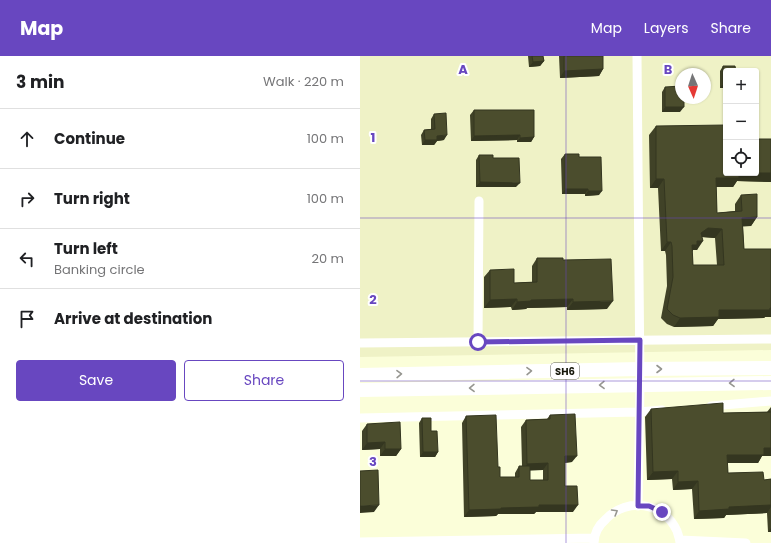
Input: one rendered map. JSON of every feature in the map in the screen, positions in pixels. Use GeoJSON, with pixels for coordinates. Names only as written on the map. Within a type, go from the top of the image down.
{"type":"FeatureCollection","features":[{"type":"Feature","properties":{"kind":"main road","name":"SH6"},"geometry":{"type":"LineString","coordinates":[[360,375],[640,369],[771,368]]}},
{"type":"Feature","properties":{"kind":"main road","name":"SH6"},"geometry":{"type":"LineString","coordinates":[[360,390],[640,384],[771,383]]}},
{"type":"Feature","properties":{"kind":"street"},"geometry":{"type":"LineString","coordinates":[[637,56],[640,340],[638,506]]}},
{"type":"Feature","properties":{"kind":"street"},"geometry":{"type":"LineString","coordinates":[[478,342],[479,201]]}},
{"type":"Feature","properties":{"kind":"street"},"geometry":{"type":"LineString","coordinates":[[360,343],[771,339]]}},
{"type":"Feature","properties":{"kind":"street"},"geometry":{"type":"LineString","coordinates":[[701,407],[771,401]]}},
{"type":"Feature","properties":{"kind":"street"},"geometry":{"type":"LineString","coordinates":[[360,418],[670,410]]}},
{"type":"Feature","properties":{"kind":"street"},"geometry":{"type":"LineString","coordinates":[[360,542],[594,540],[601,524],[612,512],[629,506],[649,506],[662,512],[674,524],[680,541],[746,543]]}},
{"type":"Feature","properties":{"kind":"shaded area"},"geometry":{"type":"Polygon","coordinates":[[[360,56],[771,56],[771,350],[360,357],[360,56]]]}},
{"type":"Feature","properties":{"kind":"building"},"geometry":{"type":"Polygon","coordinates":[[[532,56],[543,56],[544,61],[533,62],[532,56]]]}},
{"type":"Feature","properties":{"kind":"building"},"geometry":{"type":"Polygon","coordinates":[[[564,56],[603,56],[603,69],[564,71],[564,56]]]}},
{"type":"Feature","properties":{"kind":"building"},"geometry":{"type":"Polygon","coordinates":[[[723,66],[735,66],[735,68],[723,68],[723,66]]]}},
{"type":"Feature","properties":{"kind":"building"},"geometry":{"type":"Polygon","coordinates":[[[675,86],[675,104],[684,104],[684,107],[665,107],[665,87],[675,86]]]}},
{"type":"Feature","properties":{"kind":"building"},"geometry":{"type":"Polygon","coordinates":[[[474,110],[534,110],[534,137],[520,138],[520,135],[474,136],[474,110]]]}},
{"type":"Feature","properties":{"kind":"building"},"geometry":{"type":"Polygon","coordinates":[[[446,113],[447,135],[437,136],[437,140],[425,140],[424,130],[435,129],[434,114],[446,113]]]}},
{"type":"Feature","properties":{"kind":"building"},"geometry":{"type":"Polygon","coordinates":[[[723,125],[723,176],[739,176],[739,178],[716,178],[717,213],[742,211],[741,195],[757,194],[757,217],[742,218],[744,249],[771,249],[770,310],[719,310],[719,317],[680,318],[673,315],[667,309],[673,277],[672,246],[671,242],[667,242],[664,179],[656,179],[656,126],[723,125]],[[708,228],[701,233],[703,241],[697,241],[697,245],[692,245],[693,265],[724,265],[722,229],[708,228]]]}},
{"type":"Feature","properties":{"kind":"building"},"geometry":{"type":"Polygon","coordinates":[[[759,139],[771,139],[771,173],[759,173],[759,139]]]}},
{"type":"Feature","properties":{"kind":"building"},"geometry":{"type":"Polygon","coordinates":[[[565,154],[579,154],[579,157],[601,157],[602,191],[588,191],[588,189],[565,189],[565,154]]]}},
{"type":"Feature","properties":{"kind":"building"},"geometry":{"type":"Polygon","coordinates":[[[479,155],[493,155],[493,158],[519,158],[520,183],[480,182],[479,155]]]}},
{"type":"Feature","properties":{"kind":"building"},"geometry":{"type":"Polygon","coordinates":[[[537,258],[563,258],[563,260],[611,259],[613,301],[573,302],[573,299],[531,300],[517,302],[517,299],[490,300],[490,270],[514,269],[514,283],[537,282],[537,258]]]}},
{"type":"Feature","properties":{"kind":"building"},"geometry":{"type":"Polygon","coordinates":[[[723,403],[723,413],[771,412],[771,448],[764,448],[764,455],[727,455],[728,473],[763,472],[764,480],[771,479],[771,505],[729,507],[729,509],[699,511],[698,481],[678,482],[678,471],[653,472],[651,409],[723,403]]]}},
{"type":"Feature","properties":{"kind":"building"},"geometry":{"type":"Polygon","coordinates":[[[575,414],[577,456],[565,456],[565,486],[577,486],[578,505],[539,505],[539,507],[469,510],[466,416],[496,415],[498,467],[500,467],[500,477],[519,477],[519,466],[530,466],[530,480],[548,480],[548,463],[527,464],[526,420],[550,419],[550,415],[575,414]]]}},
{"type":"Feature","properties":{"kind":"building"},"geometry":{"type":"Polygon","coordinates":[[[422,418],[431,418],[431,431],[437,431],[438,452],[423,452],[422,418]]]}},
{"type":"Feature","properties":{"kind":"building"},"geometry":{"type":"Polygon","coordinates":[[[400,422],[401,449],[385,449],[385,442],[367,443],[367,424],[400,422]]]}},
{"type":"Feature","properties":{"kind":"building"},"geometry":{"type":"Polygon","coordinates":[[[378,470],[379,505],[360,506],[360,471],[378,470]]]}},
{"type":"Feature","properties":{"kind":"route"},"geometry":{"type":"LineString","coordinates":[[478,342],[640,340],[638,506],[649,506],[662,512]]}}]}
